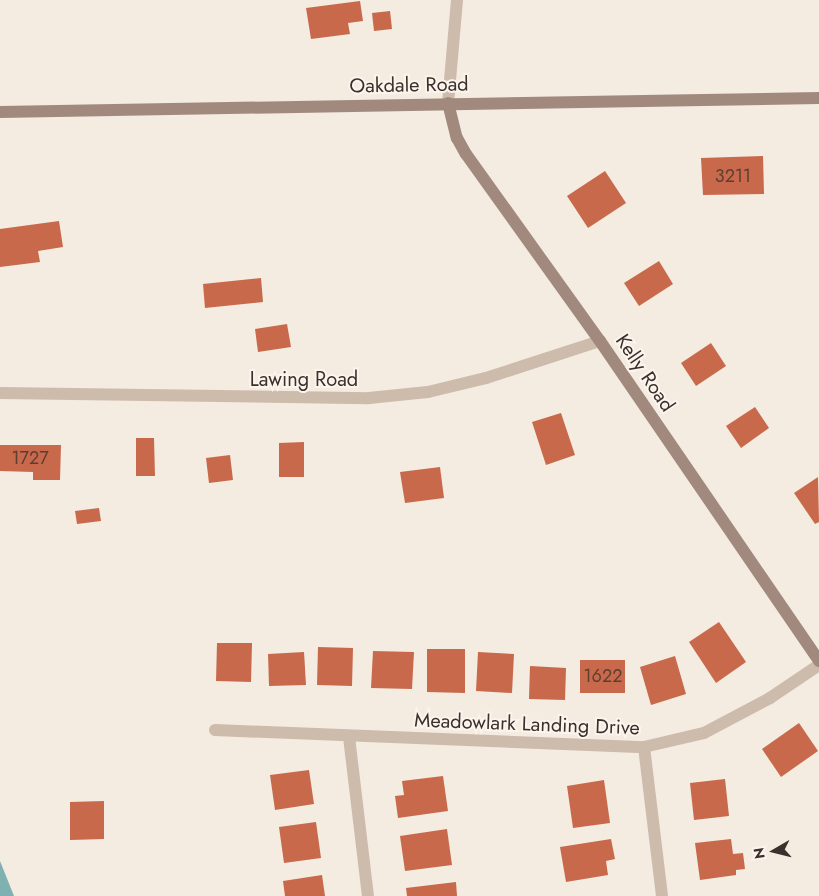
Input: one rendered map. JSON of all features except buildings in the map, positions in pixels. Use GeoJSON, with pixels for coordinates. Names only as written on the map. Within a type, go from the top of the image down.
{"type":"FeatureCollection","features":[{"type":"Feature","properties":{"kind":"main road","name":"Oakdale Road"},"geometry":{"type":"LineString","coordinates":[[0,112],[819,98]]}},
{"type":"Feature","properties":{"kind":"main road","name":"Kelly Road"},"geometry":{"type":"LineString","coordinates":[[448,103],[457,138],[466,154],[600,341],[819,661]]}},
{"type":"Feature","properties":{"kind":"street"},"geometry":{"type":"LineString","coordinates":[[448,103],[457,0]]}},
{"type":"Feature","properties":{"kind":"street","name":"Lawing Road"},"geometry":{"type":"LineString","coordinates":[[0,393],[369,398],[438,390],[600,341]]}},
{"type":"Feature","properties":{"kind":"street","name":"Meadowlark Landing Drive"},"geometry":{"type":"LineString","coordinates":[[214,730],[349,737],[644,747],[704,733],[770,698],[819,665]]}},
{"type":"Feature","properties":{"kind":"street"},"geometry":{"type":"LineString","coordinates":[[349,737],[368,896]]}},
{"type":"Feature","properties":{"kind":"street"},"geometry":{"type":"LineString","coordinates":[[644,747],[662,896]]}},
{"type":"Feature","properties":{"kind":"water"},"geometry":{"type":"Polygon","coordinates":[[[0,861],[14,896],[0,896],[0,861]]]}}]}
